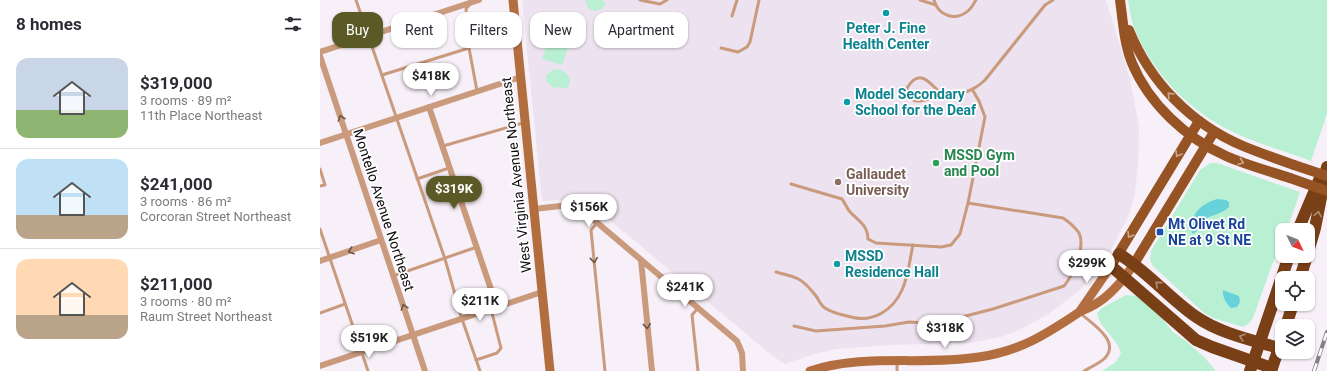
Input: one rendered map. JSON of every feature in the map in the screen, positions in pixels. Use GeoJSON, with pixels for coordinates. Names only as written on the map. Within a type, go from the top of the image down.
{"type":"FeatureCollection","features":[{"type":"Feature","properties":{"kind":"highway"},"geometry":{"type":"LineString","coordinates":[[1301,223],[1327,162]]}},
{"type":"Feature","properties":{"kind":"highway"},"geometry":{"type":"LineString","coordinates":[[1315,228],[1327,167]]}},
{"type":"Feature","properties":{"kind":"highway"},"geometry":{"type":"LineString","coordinates":[[1119,254],[1134,264],[1201,320],[1220,329],[1259,342],[1275,343]]}},
{"type":"Feature","properties":{"kind":"highway"},"geometry":{"type":"LineString","coordinates":[[1251,366],[1287,263]]}},
{"type":"Feature","properties":{"kind":"highway"},"geometry":{"type":"LineString","coordinates":[[1111,266],[1196,340],[1251,366],[1272,369],[1275,359]]}},
{"type":"Feature","properties":{"kind":"main road","name":"West Virginia Avenue Northeast"},"geometry":{"type":"LineString","coordinates":[[513,0],[550,371]]}},
{"type":"Feature","properties":{"kind":"main road"},"geometry":{"type":"LineString","coordinates":[[1120,0],[1126,40],[1131,59],[1140,80],[1160,107],[1190,135],[1206,146],[1228,157],[1327,191]]}},
{"type":"Feature","properties":{"kind":"main road"},"geometry":{"type":"LineString","coordinates":[[1122,14],[1139,53],[1156,80],[1176,101],[1199,121],[1214,132],[1243,146],[1327,176]]}},
{"type":"Feature","properties":{"kind":"main road"},"geometry":{"type":"LineString","coordinates":[[1079,312],[1119,254],[1199,121]]}},
{"type":"Feature","properties":{"kind":"main road"},"geometry":{"type":"LineString","coordinates":[[810,371],[866,361],[971,358],[1003,352],[1024,345],[1043,336],[1079,312],[1095,305],[1124,277],[1134,264],[1214,132]]}},
{"type":"Feature","properties":{"kind":"street"},"geometry":{"type":"LineString","coordinates":[[383,31],[471,1],[479,0]]}},
{"type":"Feature","properties":{"kind":"street"},"geometry":{"type":"LineString","coordinates":[[320,52],[332,48]]}},
{"type":"Feature","properties":{"kind":"street","name":"Montello Avenue Northeast"},"geometry":{"type":"LineString","coordinates":[[320,56],[425,371]]}},
{"type":"Feature","properties":{"kind":"street"},"geometry":{"type":"LineString","coordinates":[[320,143],[521,77]]}},
{"type":"Feature","properties":{"kind":"street"},"geometry":{"type":"LineString","coordinates":[[429,107],[477,248],[494,308]]}},
{"type":"Feature","properties":{"kind":"street"},"geometry":{"type":"LineString","coordinates":[[534,209],[572,205],[581,209],[737,341],[742,353],[744,371]]}},
{"type":"Feature","properties":{"kind":"street"},"geometry":{"type":"LineString","coordinates":[[320,261],[381,240]]}},
{"type":"Feature","properties":{"kind":"street"},"geometry":{"type":"LineString","coordinates":[[641,260],[652,371]]}},
{"type":"Feature","properties":{"kind":"street"},"geometry":{"type":"LineString","coordinates":[[320,366],[542,292]]}},
{"type":"Feature","properties":{"kind":"lane"},"geometry":{"type":"LineString","coordinates":[[356,0],[360,12]]}},
{"type":"Feature","properties":{"kind":"lane"},"geometry":{"type":"LineString","coordinates":[[640,0],[660,4],[667,0]]}},
{"type":"Feature","properties":{"kind":"lane"},"geometry":{"type":"LineString","coordinates":[[732,16],[737,0]]}},
{"type":"Feature","properties":{"kind":"lane"},"geometry":{"type":"LineString","coordinates":[[721,48],[738,52],[747,46],[750,42],[759,0]]}},
{"type":"Feature","properties":{"kind":"lane"},"geometry":{"type":"LineString","coordinates":[[920,0],[936,5]]}},
{"type":"Feature","properties":{"kind":"lane"},"geometry":{"type":"LineString","coordinates":[[934,0],[937,8],[942,14],[951,17],[960,16],[968,10],[976,0]]}},
{"type":"Feature","properties":{"kind":"lane"},"geometry":{"type":"LineString","coordinates":[[942,95],[925,79],[919,77],[914,78],[907,88],[910,99],[917,101],[942,95],[959,94],[977,87],[985,80],[1045,5],[1053,0]]}},
{"type":"Feature","properties":{"kind":"lane"},"geometry":{"type":"LineString","coordinates":[[466,12],[466,9],[471,1]]}},
{"type":"Feature","properties":{"kind":"lane"},"geometry":{"type":"LineString","coordinates":[[372,48],[444,259],[462,319],[480,371]]}},
{"type":"Feature","properties":{"kind":"lane"},"geometry":{"type":"LineString","coordinates":[[382,75],[469,48],[478,91]]}},
{"type":"Feature","properties":{"kind":"lane"},"geometry":{"type":"LineString","coordinates":[[790,184],[842,199],[850,212],[862,222],[868,233],[868,239],[876,243],[941,247],[951,244],[960,234],[968,203],[985,117],[979,101],[972,89]]}},
{"type":"Feature","properties":{"kind":"lane"},"geometry":{"type":"LineString","coordinates":[[443,146],[526,122]]}},
{"type":"Feature","properties":{"kind":"lane"},"geometry":{"type":"LineString","coordinates":[[416,179],[450,168]]}},
{"type":"Feature","properties":{"kind":"lane"},"geometry":{"type":"LineString","coordinates":[[320,169],[325,185],[320,186]]}},
{"type":"Feature","properties":{"kind":"lane"},"geometry":{"type":"LineString","coordinates":[[794,326],[816,331],[885,326],[909,322],[926,323],[946,321],[993,309],[1064,286],[1071,278],[1077,263],[1081,243],[1079,233],[1071,224],[1062,218],[968,203]]}},
{"type":"Feature","properties":{"kind":"lane"},"geometry":{"type":"LineString","coordinates":[[597,223],[591,230],[605,371]]}},
{"type":"Feature","properties":{"kind":"lane"},"geometry":{"type":"LineString","coordinates":[[320,229],[368,371]]}},
{"type":"Feature","properties":{"kind":"lane"},"geometry":{"type":"LineString","coordinates":[[776,272],[796,277],[808,286],[824,308],[838,314],[859,319],[871,318],[883,314],[894,303],[903,289],[913,245]]}},
{"type":"Feature","properties":{"kind":"lane"},"geometry":{"type":"LineString","coordinates":[[393,276],[477,248]]}},
{"type":"Feature","properties":{"kind":"lane"},"geometry":{"type":"LineString","coordinates":[[320,313],[345,304]]}},
{"type":"Feature","properties":{"kind":"lane"},"geometry":{"type":"LineString","coordinates":[[476,360],[497,352],[502,348],[494,308]]}},
{"type":"Feature","properties":{"kind":"lane"},"geometry":{"type":"LineString","coordinates":[[698,308],[692,315],[698,371]]}},
{"type":"Feature","properties":{"kind":"lane"},"geometry":{"type":"LineString","coordinates":[[1079,312],[1100,329],[1110,346],[1110,352],[1104,359],[1084,371]]}},
{"type":"Feature","properties":{"kind":"lane"},"geometry":{"type":"LineString","coordinates":[[897,361],[897,371]]}},
{"type":"Feature","properties":{"kind":"shaded area","name":"Gallaudet University"},"geometry":{"type":"Polygon","coordinates":[[[522,0],[1106,0],[1130,79],[1139,127],[1138,167],[1134,197],[1128,217],[1109,254],[1079,291],[1047,315],[1017,331],[1001,337],[970,343],[890,345],[837,349],[814,354],[785,364],[774,357],[588,202],[578,199],[542,201],[522,0]]]}},
{"type":"Feature","properties":{"kind":"green space"},"geometry":{"type":"Polygon","coordinates":[[[585,0],[602,0],[606,3],[602,9],[594,11],[588,8],[585,0]]]}},
{"type":"Feature","properties":{"kind":"green space"},"geometry":{"type":"Polygon","coordinates":[[[1128,0],[1327,0],[1327,114],[1311,161],[1223,127],[1195,108],[1182,97],[1160,73],[1142,45],[1132,23],[1128,0]]]}},
{"type":"Feature","properties":{"kind":"green space"},"geometry":{"type":"Polygon","coordinates":[[[545,48],[568,48],[562,65],[542,59],[545,48]]]}},
{"type":"Feature","properties":{"kind":"green space"},"geometry":{"type":"Polygon","coordinates":[[[554,69],[562,70],[568,75],[570,82],[566,89],[560,87],[554,88],[546,81],[546,76],[554,69]]]}},
{"type":"Feature","properties":{"kind":"green space"},"geometry":{"type":"Polygon","coordinates":[[[1210,163],[1217,163],[1300,192],[1289,223],[1275,223],[1275,259],[1253,318],[1243,327],[1213,318],[1204,313],[1153,266],[1150,260],[1151,251],[1200,170],[1210,163]]]}},
{"type":"Feature","properties":{"kind":"green space"},"geometry":{"type":"Polygon","coordinates":[[[1126,295],[1137,296],[1161,317],[1173,332],[1186,341],[1205,358],[1216,371],[1102,371],[1116,362],[1121,353],[1116,342],[1098,318],[1097,313],[1102,308],[1126,295]]]}},
{"type":"Feature","properties":{"kind":"water"},"geometry":{"type":"Polygon","coordinates":[[[1217,199],[1226,200],[1229,202],[1229,207],[1220,213],[1206,218],[1199,225],[1197,231],[1193,234],[1191,231],[1193,219],[1198,210],[1205,204],[1217,199]]]}},
{"type":"Feature","properties":{"kind":"water"},"geometry":{"type":"Polygon","coordinates":[[[1223,290],[1239,296],[1240,302],[1237,307],[1231,308],[1224,297],[1223,290]]]}},
{"type":"Feature","properties":{"kind":"railway"},"geometry":{"type":"LineString","coordinates":[[1314,371],[1327,332]]}},
{"type":"Feature","properties":{"kind":"place","name":"Peter J. Fine Health Center"},"geometry":{"type":"Point","coordinates":[886,13]}},
{"type":"Feature","properties":{"kind":"place","name":"Model Secondary School for the Deaf"},"geometry":{"type":"Point","coordinates":[847,102]}},
{"type":"Feature","properties":{"kind":"place","name":"MSSD Gym and Pool"},"geometry":{"type":"Point","coordinates":[936,163]}},
{"type":"Feature","properties":{"kind":"place","name":"Gallaudet University"},"geometry":{"type":"Point","coordinates":[838,182]}},
{"type":"Feature","properties":{"kind":"place","name":"Mt Olivet Rd NE at 9 St NE"},"geometry":{"type":"Point","coordinates":[1160,232]}},
{"type":"Feature","properties":{"kind":"place","name":"MSSD Residence Hall"},"geometry":{"type":"Point","coordinates":[837,264]}}]}
